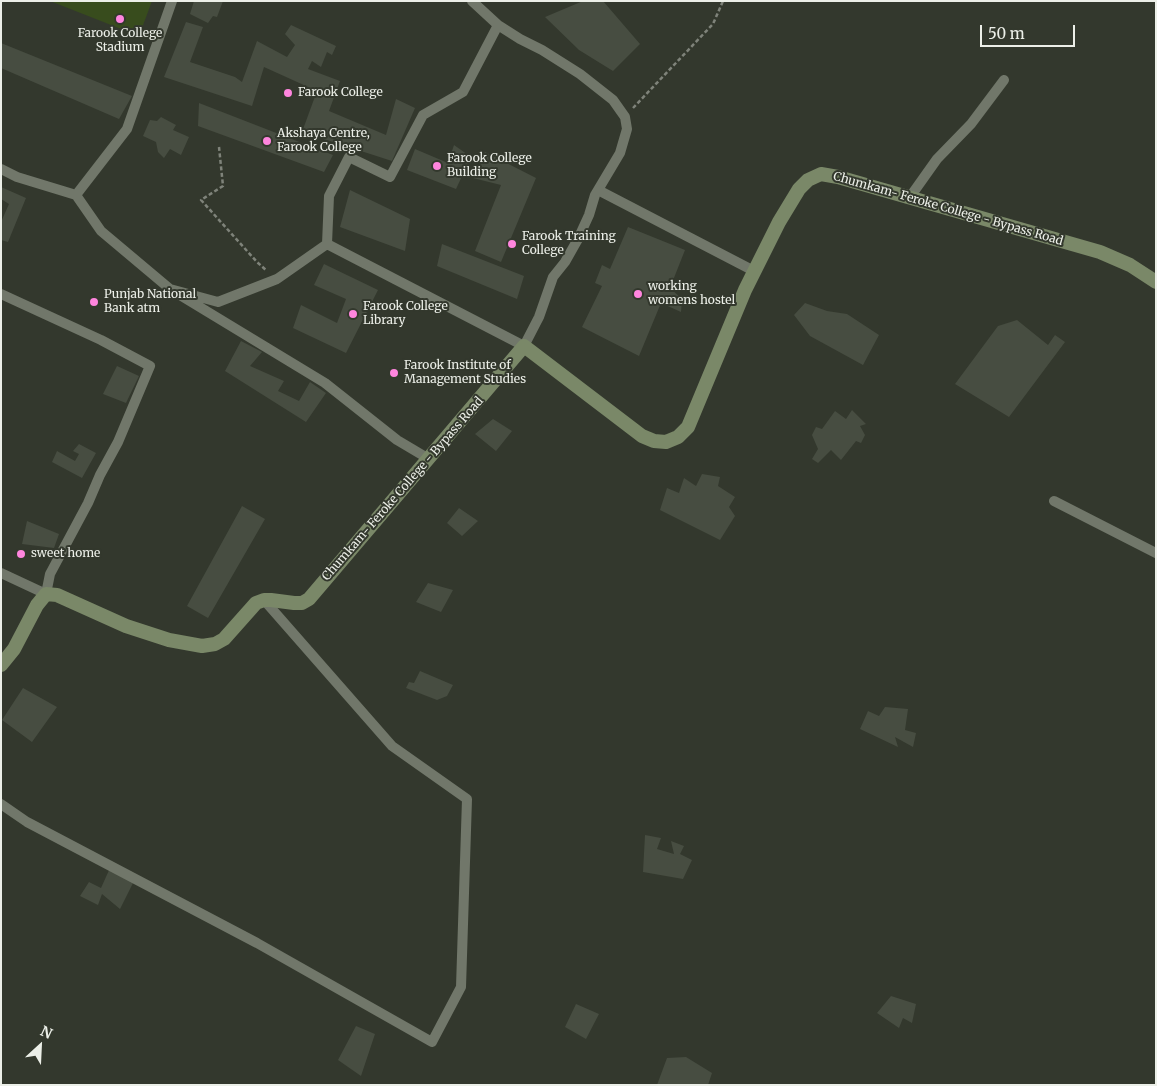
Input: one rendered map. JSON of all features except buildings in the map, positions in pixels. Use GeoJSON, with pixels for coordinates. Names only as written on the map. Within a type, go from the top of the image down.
{"type":"FeatureCollection","features":[{"type":"Feature","properties":{"kind":"main road","name":"Chumkam- Feroke College - Bypass Road"},"geometry":{"type":"LineString","coordinates":[[264,600],[302,603],[309,599],[524,346],[642,436],[666,442],[678,437],[688,428],[754,272],[779,222],[799,189],[808,180],[821,174],[910,197],[1100,252],[1130,265],[1156,282]]}},
{"type":"Feature","properties":{"kind":"main road"},"geometry":{"type":"LineString","coordinates":[[1,665],[14,649],[37,605],[46,594],[57,594],[126,626],[169,640],[202,646],[215,644],[224,639],[256,603],[264,600]]}},
{"type":"Feature","properties":{"kind":"street"},"geometry":{"type":"LineString","coordinates":[[76,195],[127,129],[172,1]]}},
{"type":"Feature","properties":{"kind":"street"},"geometry":{"type":"LineString","coordinates":[[327,244],[524,346],[539,317],[553,278],[578,239],[598,190],[620,153],[627,129],[625,116],[613,100],[580,74],[498,25],[472,1]]}},
{"type":"Feature","properties":{"kind":"street"},"geometry":{"type":"LineString","coordinates":[[327,244],[329,196],[349,158],[390,177],[423,115],[463,92],[498,25]]}},
{"type":"Feature","properties":{"kind":"street"},"geometry":{"type":"LineString","coordinates":[[910,197],[937,159],[972,124],[1004,80]]}},
{"type":"Feature","properties":{"kind":"street"},"geometry":{"type":"LineString","coordinates":[[1,169],[17,178],[76,195],[101,231],[170,289],[325,383],[397,440],[429,460]]}},
{"type":"Feature","properties":{"kind":"street"},"geometry":{"type":"LineString","coordinates":[[598,190],[754,272]]}},
{"type":"Feature","properties":{"kind":"street"},"geometry":{"type":"LineString","coordinates":[[170,289],[218,302],[277,279],[327,244]]}},
{"type":"Feature","properties":{"kind":"street"},"geometry":{"type":"LineString","coordinates":[[1,294],[101,340],[150,366],[118,442],[50,574],[46,594],[1,573]]}},
{"type":"Feature","properties":{"kind":"street"},"geometry":{"type":"LineString","coordinates":[[1054,501],[1156,553]]}},
{"type":"Feature","properties":{"kind":"street"},"geometry":{"type":"LineString","coordinates":[[1,804],[27,822],[258,943],[432,1042],[461,987],[467,799],[392,746],[264,600]]}},
{"type":"Feature","properties":{"kind":"path"},"geometry":{"type":"LineString","coordinates":[[625,116],[713,24],[722,1]]}},
{"type":"Feature","properties":{"kind":"path"},"geometry":{"type":"LineString","coordinates":[[219,147],[223,186],[201,200],[257,262],[277,279]]}},
{"type":"Feature","properties":{"kind":"green space","name":"Farook College Stadium"},"geometry":{"type":"Polygon","coordinates":[[[50,1],[152,1],[139,36],[50,1]]]}},
{"type":"Feature","properties":{"kind":"place","name":"Farook College Stadium"},"geometry":{"type":"Point","coordinates":[120,19]}},
{"type":"Feature","properties":{"kind":"place","name":"Farook College"},"geometry":{"type":"Point","coordinates":[288,93]}},
{"type":"Feature","properties":{"kind":"place","name":"Akshaya Centre, Farook College"},"geometry":{"type":"Point","coordinates":[267,141]}},
{"type":"Feature","properties":{"kind":"place","name":"Farook College Building"},"geometry":{"type":"Point","coordinates":[437,166]}},
{"type":"Feature","properties":{"kind":"place","name":"Farook Training College"},"geometry":{"type":"Point","coordinates":[512,244]}},
{"type":"Feature","properties":{"kind":"place","name":"working womens hostel"},"geometry":{"type":"Point","coordinates":[638,294]}},
{"type":"Feature","properties":{"kind":"place","name":"Punjab National Bank atm"},"geometry":{"type":"Point","coordinates":[94,302]}},
{"type":"Feature","properties":{"kind":"place","name":"Farook College Library"},"geometry":{"type":"Point","coordinates":[353,314]}},
{"type":"Feature","properties":{"kind":"place","name":"Farook Institute of Management Studies"},"geometry":{"type":"Point","coordinates":[394,373]}},
{"type":"Feature","properties":{"kind":"place","name":"sweet home"},"geometry":{"type":"Point","coordinates":[21,554]}}]}
